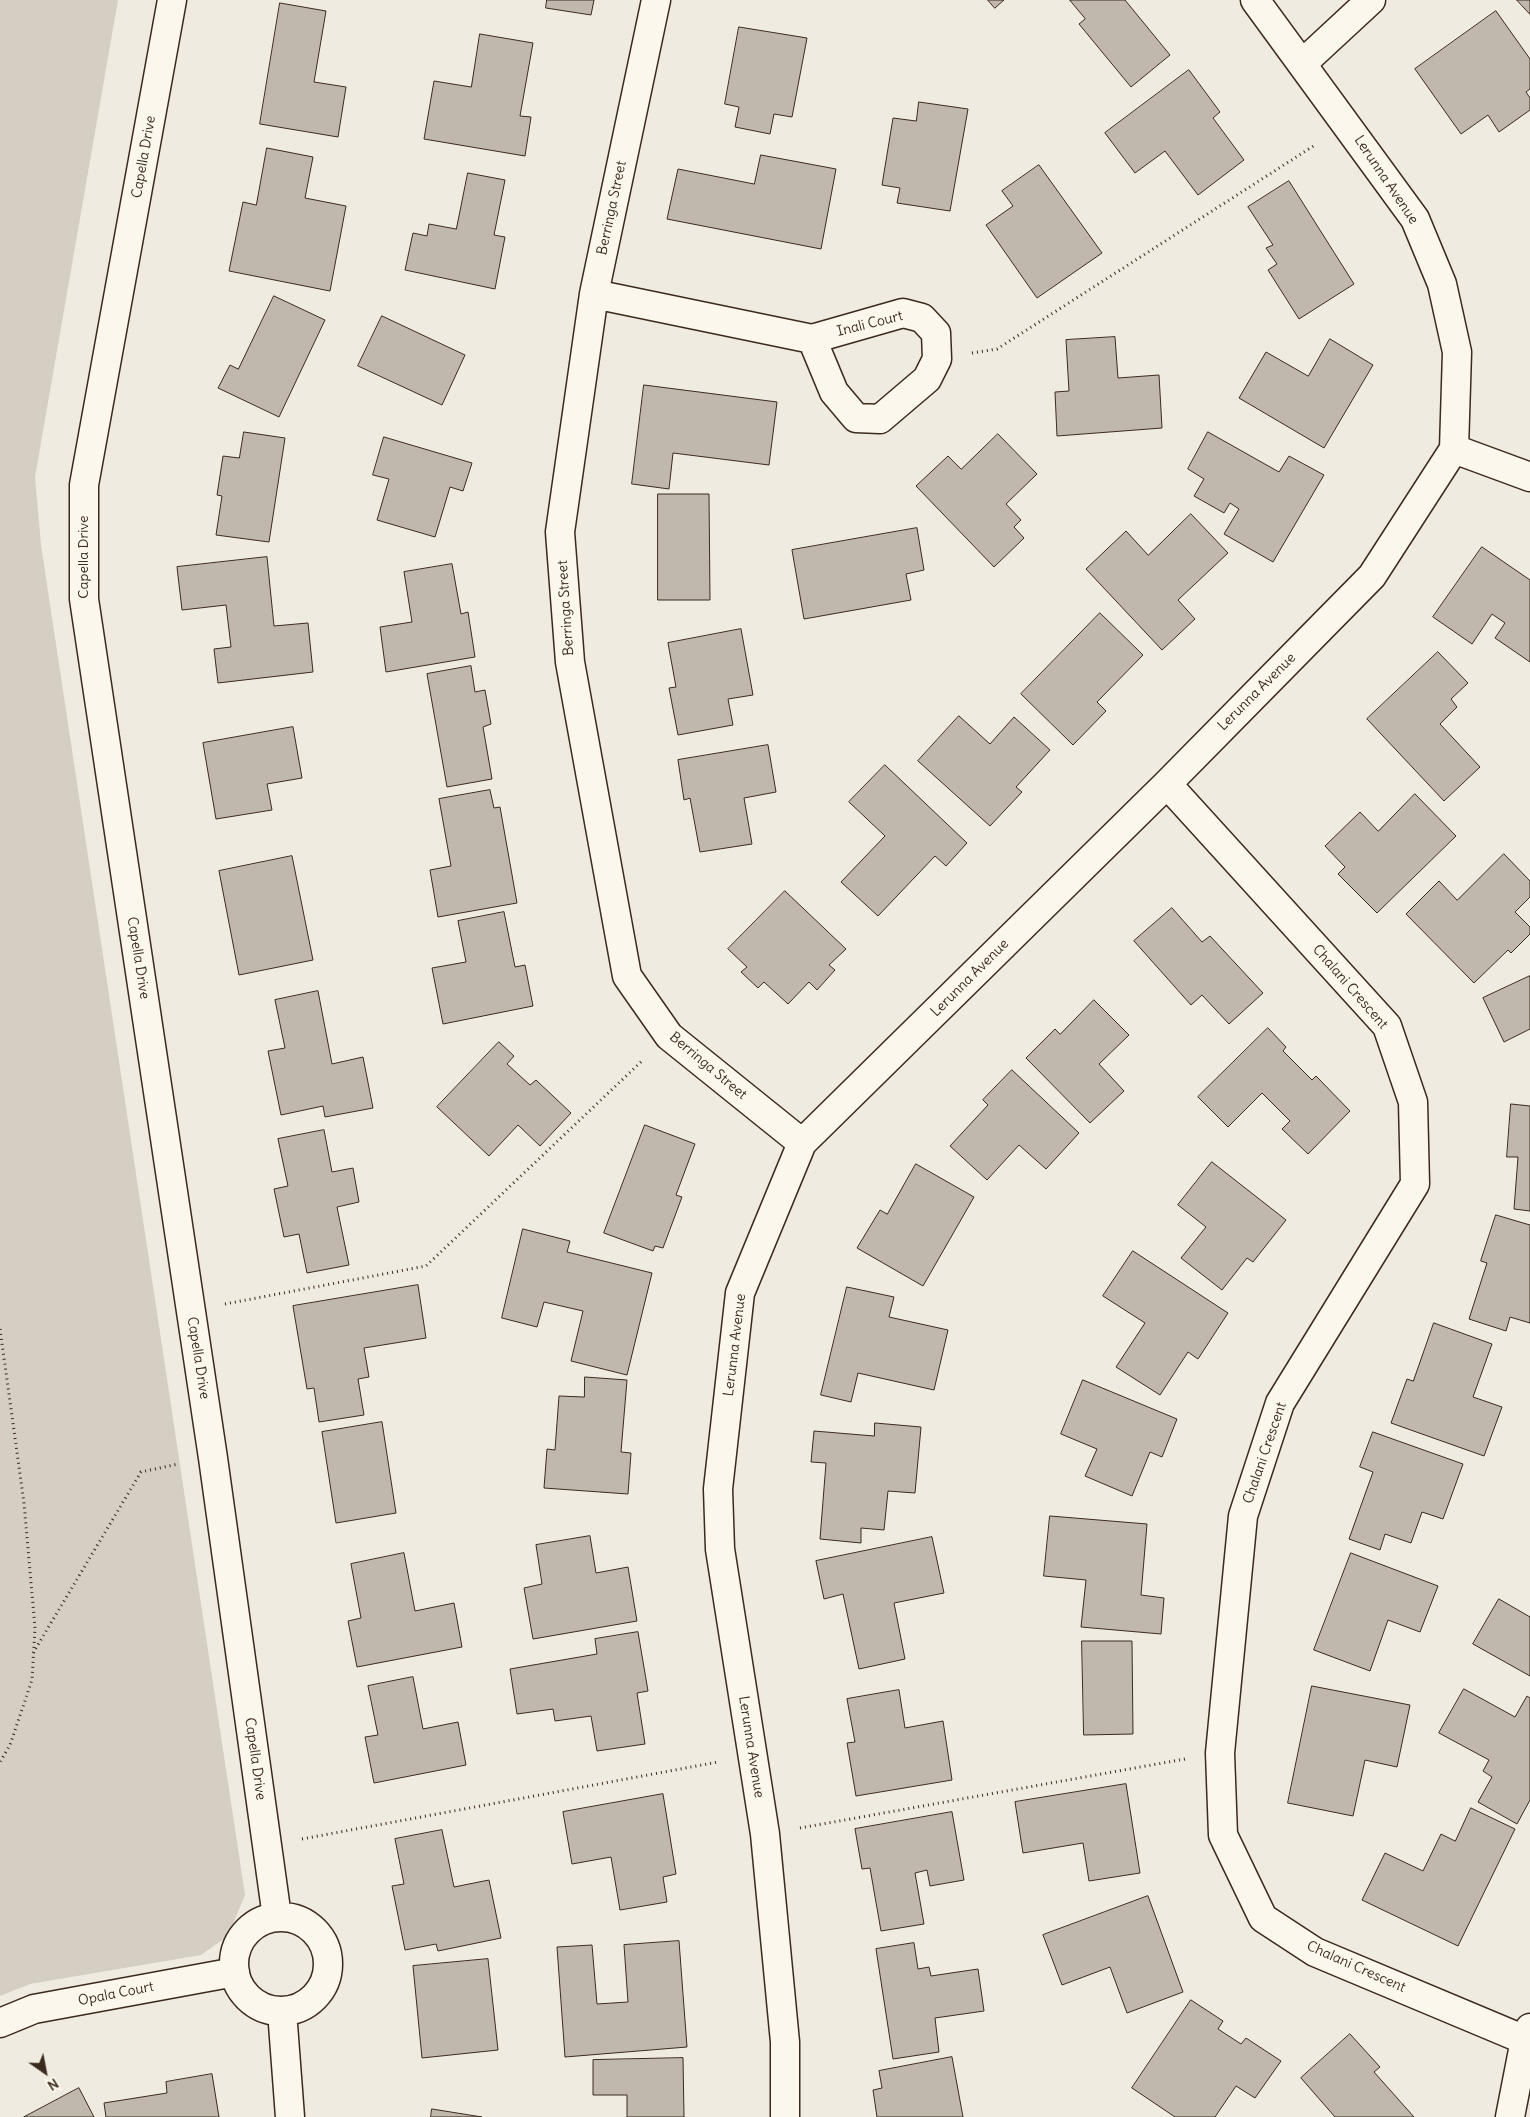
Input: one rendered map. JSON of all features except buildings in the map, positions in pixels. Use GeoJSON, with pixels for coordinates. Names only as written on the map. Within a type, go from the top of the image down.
{"type":"FeatureCollection","features":[{"type":"Feature","properties":{"kind":"street","name":"Capella Drive"},"geometry":{"type":"LineString","coordinates":[[172,0],[84,485],[84,599],[213,1458],[276,1917]]}},
{"type":"Feature","properties":{"kind":"street","name":"Berringa Street"},"geometry":{"type":"LineString","coordinates":[[656,0],[594,294],[560,532],[570,662],[627,976],[669,1036],[802,1144]]}},
{"type":"Feature","properties":{"kind":"street","name":"Lerunna Avenue"},"geometry":{"type":"LineString","coordinates":[[785,2117],[785,2042],[764,1834],[754,1755],[720,1549],[718,1489],[740,1293],[802,1144],[1167,784],[1372,576],[1454,449],[1457,352],[1442,284],[1415,219],[1348,124],[1256,0]]}},
{"type":"Feature","properties":{"kind":"street"},"geometry":{"type":"LineString","coordinates":[[1303,63],[1371,0]]}},
{"type":"Feature","properties":{"kind":"street","name":"Inali Court"},"geometry":{"type":"LineString","coordinates":[[594,294],[812,339],[903,314],[922,318],[936,333],[937,359]]}},
{"type":"Feature","properties":{"kind":"street"},"geometry":{"type":"LineString","coordinates":[[812,339],[834,392],[856,418],[880,419],[927,379],[937,359]]}},
{"type":"Feature","properties":{"kind":"street"},"geometry":{"type":"LineString","coordinates":[[1454,449],[1530,477]]}},
{"type":"Feature","properties":{"kind":"street","name":"Chalani Crescent"},"geometry":{"type":"LineString","coordinates":[[1167,784],[1387,1026],[1413,1102],[1415,1184],[1280,1403],[1243,1516],[1220,1753],[1223,1834],[1263,1918],[1315,1952],[1527,2034]]}},
{"type":"Feature","properties":{"kind":"street"},"geometry":{"type":"LineString","coordinates":[[276,1917],[292,1918],[306,1924],[316,1933],[325,1946],[328,1960],[326,1976],[321,1989],[310,2000],[297,2008],[282,2011],[256,2004],[246,1996],[238,1985],[234,1972],[234,1956],[240,1942],[249,1929],[262,1921],[276,1917]]}},
{"type":"Feature","properties":{"kind":"street","name":"Opala Court"},"geometry":{"type":"LineString","coordinates":[[0,2023],[34,2010],[234,1972]]}},
{"type":"Feature","properties":{"kind":"street"},"geometry":{"type":"LineString","coordinates":[[282,2011],[290,2117]]}},
{"type":"Feature","properties":{"kind":"street"},"geometry":{"type":"LineString","coordinates":[[1510,2117],[1527,2034]]}},
{"type":"Feature","properties":{"kind":"path"},"geometry":{"type":"LineString","coordinates":[[937,359],[997,349],[1348,124]]}},
{"type":"Feature","properties":{"kind":"path"},"geometry":{"type":"LineString","coordinates":[[191,1311],[426,1266],[669,1036]]}},
{"type":"Feature","properties":{"kind":"path"},"geometry":{"type":"LineString","coordinates":[[0,1329],[24,1503],[35,1628],[32,1680],[10,1744],[0,1762]]}},
{"type":"Feature","properties":{"kind":"path"},"geometry":{"type":"LineString","coordinates":[[33,1654],[141,1472],[213,1458]]}},
{"type":"Feature","properties":{"kind":"path"},"geometry":{"type":"LineString","coordinates":[[764,1834],[1220,1753]]}},
{"type":"Feature","properties":{"kind":"path"},"geometry":{"type":"LineString","coordinates":[[267,1846],[754,1755]]}},
{"type":"Feature","properties":{"kind":"shaded area"},"geometry":{"type":"Polygon","coordinates":[[[0,0],[118,0],[35,477],[41,545],[245,1895],[228,1936],[201,1955],[30,1984],[0,1996],[0,0]]]}}]}
